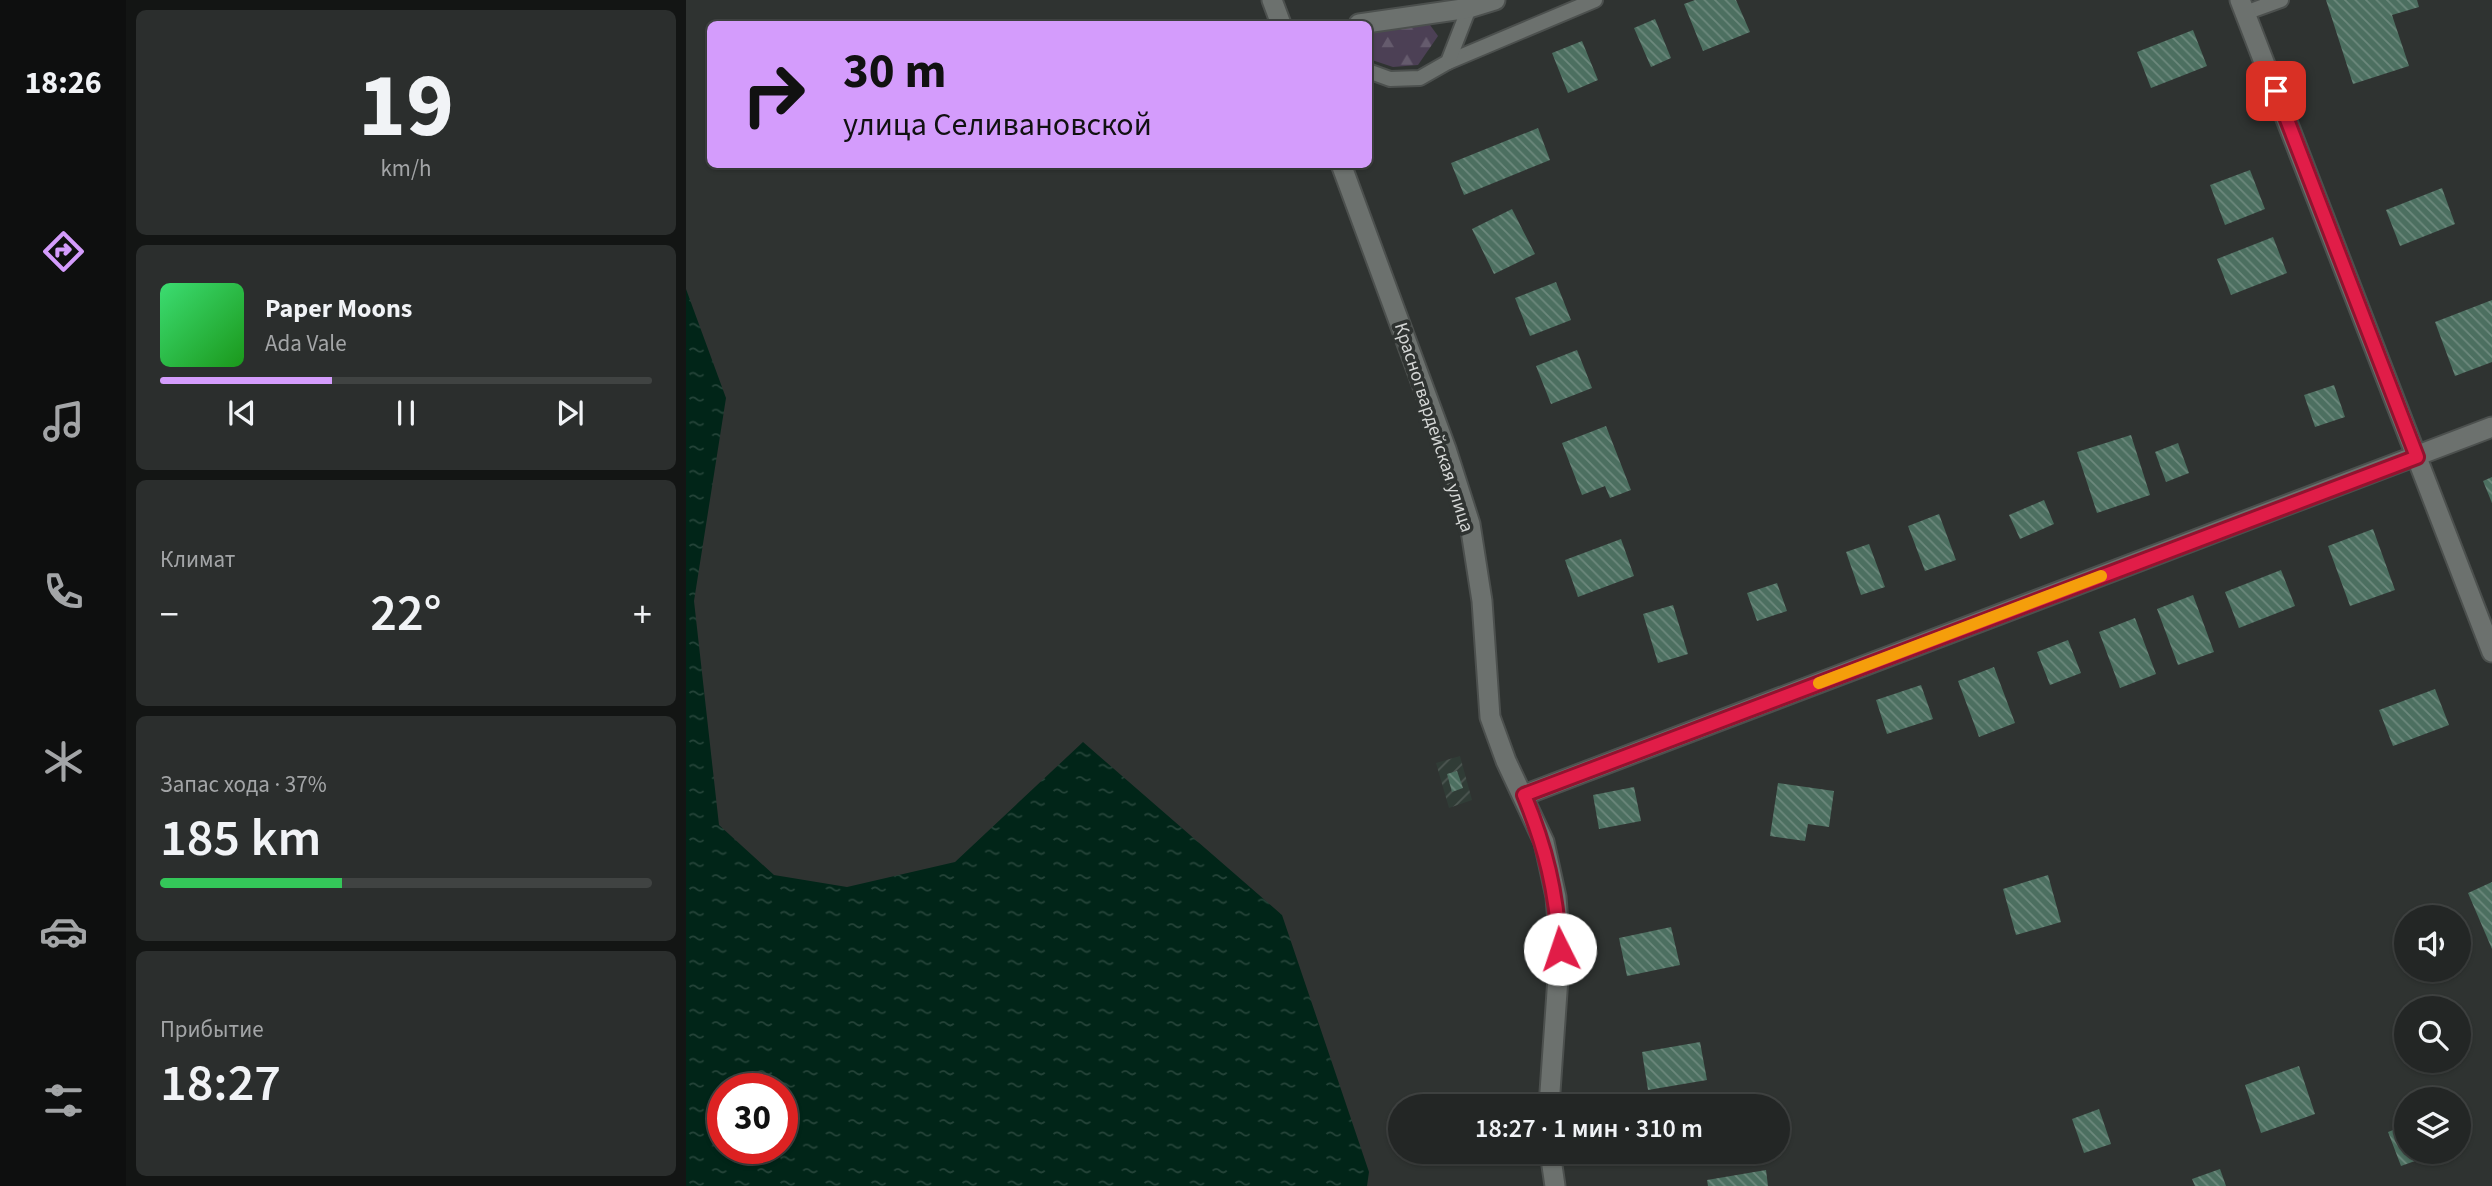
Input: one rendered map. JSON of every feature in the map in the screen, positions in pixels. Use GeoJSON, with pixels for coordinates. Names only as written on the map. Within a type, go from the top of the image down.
{"type":"FeatureCollection","features":[{"type":"Feature","properties":{"kind":"street"},"geometry":{"type":"LineString","coordinates":[[1272,0],[1280,21]]}},
{"type":"Feature","properties":{"kind":"street"},"geometry":{"type":"LineString","coordinates":[[1372,22],[1469,8],[1496,0]]}},
{"type":"Feature","properties":{"kind":"street"},"geometry":{"type":"LineString","coordinates":[[2243,7],[2492,652]]}},
{"type":"Feature","properties":{"kind":"street","name":"Красногвардейская улица"},"geometry":{"type":"LineString","coordinates":[[1342,168],[1441,436],[1470,524],[1482,601],[1490,717],[1506,761],[1544,842],[1556,897],[1560,949],[1550,1094]]}},
{"type":"Feature","properties":{"kind":"street"},"geometry":{"type":"LineString","coordinates":[[1524,795],[2492,427]]}},
{"type":"Feature","properties":{"kind":"street"},"geometry":{"type":"LineString","coordinates":[[1552,1164],[1555,1186]]}},
{"type":"Feature","properties":{"kind":"lane"},"geometry":{"type":"LineString","coordinates":[[1372,72],[1390,79],[1420,78],[1448,62],[1595,0]]}},
{"type":"Feature","properties":{"kind":"lane"},"geometry":{"type":"LineString","coordinates":[[2243,7],[2281,0]]}},
{"type":"Feature","properties":{"kind":"lane"},"geometry":{"type":"LineString","coordinates":[[1448,62],[1469,8]]}},
{"type":"Feature","properties":{"kind":"shaded area"},"geometry":{"type":"Polygon","coordinates":[[[1460,756],[1472,800],[1449,808],[1436,763],[1460,756]]]}},
{"type":"Feature","properties":{"kind":"green space"},"geometry":{"type":"Polygon","coordinates":[[[1430,25],[1438,36],[1418,65],[1393,67],[1372,60],[1372,30],[1392,26],[1430,25]]]}},
{"type":"Feature","properties":{"kind":"water"},"geometry":{"type":"Polygon","coordinates":[[[686,289],[726,398],[694,601],[719,825],[774,875],[847,887],[955,862],[1083,742],[1282,915],[1369,1172],[1367,1186],[686,1186],[686,289]]]}},
{"type":"Feature","properties":{"kind":"building"},"geometry":{"type":"Polygon","coordinates":[[[1695,0],[1736,0],[1750,32],[1703,51],[1684,4],[1695,0]]]}},
{"type":"Feature","properties":{"kind":"building"},"geometry":{"type":"Polygon","coordinates":[[[2326,0],[2417,0],[2419,7],[2392,15],[2409,66],[2353,84],[2326,0]]]}},
{"type":"Feature","properties":{"kind":"building"},"geometry":{"type":"Polygon","coordinates":[[[1655,19],[1671,58],[1651,67],[1634,28],[1655,19]]]}},
{"type":"Feature","properties":{"kind":"building"},"geometry":{"type":"Polygon","coordinates":[[[2193,30],[2207,66],[2151,88],[2137,52],[2193,30]]]}},
{"type":"Feature","properties":{"kind":"building"},"geometry":{"type":"Polygon","coordinates":[[[1582,41],[1598,80],[1568,93],[1552,53],[1582,41]]]}},
{"type":"Feature","properties":{"kind":"building"},"geometry":{"type":"Polygon","coordinates":[[[1538,128],[1550,160],[1464,195],[1451,163],[1538,128]]]}},
{"type":"Feature","properties":{"kind":"building"},"geometry":{"type":"Polygon","coordinates":[[[2250,170],[2265,209],[2225,225],[2210,185],[2250,170]]]}},
{"type":"Feature","properties":{"kind":"building"},"geometry":{"type":"Polygon","coordinates":[[[2442,188],[2455,224],[2400,246],[2386,210],[2442,188]]]}},
{"type":"Feature","properties":{"kind":"building"},"geometry":{"type":"Polygon","coordinates":[[[1512,209],[1535,254],[1494,274],[1472,229],[1512,209]]]}},
{"type":"Feature","properties":{"kind":"building"},"geometry":{"type":"Polygon","coordinates":[[[2273,237],[2287,273],[2231,295],[2217,259],[2273,237]]]}},
{"type":"Feature","properties":{"kind":"building"},"geometry":{"type":"Polygon","coordinates":[[[1556,282],[1571,320],[1530,336],[1515,298],[1556,282]]]}},
{"type":"Feature","properties":{"kind":"building"},"geometry":{"type":"Polygon","coordinates":[[[2492,300],[2492,362],[2455,376],[2435,322],[2492,300]]]}},
{"type":"Feature","properties":{"kind":"building"},"geometry":{"type":"Polygon","coordinates":[[[1577,350],[1592,388],[1551,404],[1536,366],[1577,350]]]}},
{"type":"Feature","properties":{"kind":"building"},"geometry":{"type":"Polygon","coordinates":[[[2334,385],[2345,417],[2315,427],[2304,395],[2334,385]]]}},
{"type":"Feature","properties":{"kind":"building"},"geometry":{"type":"Polygon","coordinates":[[[1606,426],[1631,490],[1610,498],[1605,486],[1582,495],[1562,443],[1606,426]]]}},
{"type":"Feature","properties":{"kind":"building"},"geometry":{"type":"Polygon","coordinates":[[[2131,435],[2150,495],[2097,513],[2077,452],[2131,435]]]}},
{"type":"Feature","properties":{"kind":"building"},"geometry":{"type":"Polygon","coordinates":[[[2178,443],[2189,473],[2166,482],[2155,452],[2178,443]]]}},
{"type":"Feature","properties":{"kind":"building"},"geometry":{"type":"Polygon","coordinates":[[[2492,477],[2492,503],[2483,481],[2492,477]]]}},
{"type":"Feature","properties":{"kind":"building"},"geometry":{"type":"Polygon","coordinates":[[[2044,500],[2054,524],[2020,539],[2009,515],[2044,500]]]}},
{"type":"Feature","properties":{"kind":"building"},"geometry":{"type":"Polygon","coordinates":[[[1939,514],[1956,560],[1925,571],[1908,526],[1939,514]]]}},
{"type":"Feature","properties":{"kind":"building"},"geometry":{"type":"Polygon","coordinates":[[[2373,529],[2395,590],[2350,606],[2328,546],[2373,529]]]}},
{"type":"Feature","properties":{"kind":"building"},"geometry":{"type":"Polygon","coordinates":[[[1621,539],[1634,576],[1578,597],[1565,560],[1621,539]]]}},
{"type":"Feature","properties":{"kind":"building"},"geometry":{"type":"Polygon","coordinates":[[[1869,544],[1885,587],[1861,595],[1846,552],[1869,544]]]}},
{"type":"Feature","properties":{"kind":"building"},"geometry":{"type":"Polygon","coordinates":[[[2281,570],[2295,606],[2239,628],[2225,592],[2281,570]]]}},
{"type":"Feature","properties":{"kind":"building"},"geometry":{"type":"Polygon","coordinates":[[[1777,583],[1787,611],[1757,621],[1747,593],[1777,583]]]}},
{"type":"Feature","properties":{"kind":"building"},"geometry":{"type":"Polygon","coordinates":[[[2193,595],[2214,652],[2178,665],[2157,609],[2193,595]]]}},
{"type":"Feature","properties":{"kind":"building"},"geometry":{"type":"Polygon","coordinates":[[[1673,605],[1688,654],[1658,663],[1643,614],[1673,605]]]}},
{"type":"Feature","properties":{"kind":"building"},"geometry":{"type":"Polygon","coordinates":[[[2135,618],[2156,674],[2120,688],[2099,632],[2135,618]]]}},
{"type":"Feature","properties":{"kind":"building"},"geometry":{"type":"Polygon","coordinates":[[[2068,640],[2081,673],[2050,685],[2037,652],[2068,640]]]}},
{"type":"Feature","properties":{"kind":"building"},"geometry":{"type":"Polygon","coordinates":[[[1994,667],[2015,723],[1979,737],[1958,681],[1994,667]]]}},
{"type":"Feature","properties":{"kind":"building"},"geometry":{"type":"Polygon","coordinates":[[[1921,685],[1933,719],[1887,734],[1876,700],[1921,685]]]}},
{"type":"Feature","properties":{"kind":"building"},"geometry":{"type":"Polygon","coordinates":[[[2435,689],[2449,725],[2393,746],[2379,710],[2435,689]]]}},
{"type":"Feature","properties":{"kind":"building"},"geometry":{"type":"Polygon","coordinates":[[[1457,771],[1463,788],[1452,792],[1447,774],[1457,771]]]}},
{"type":"Feature","properties":{"kind":"building"},"geometry":{"type":"Polygon","coordinates":[[[1778,783],[1834,791],[1829,827],[1808,824],[1805,841],[1770,836],[1778,783]]]}},
{"type":"Feature","properties":{"kind":"building"},"geometry":{"type":"Polygon","coordinates":[[[1634,787],[1641,821],[1599,829],[1593,795],[1634,787]]]}},
{"type":"Feature","properties":{"kind":"building"},"geometry":{"type":"Polygon","coordinates":[[[2048,875],[2061,922],[2016,935],[2003,889],[2048,875]]]}},
{"type":"Feature","properties":{"kind":"building"},"geometry":{"type":"Polygon","coordinates":[[[2492,882],[2492,949],[2468,893],[2492,882]]]}},
{"type":"Feature","properties":{"kind":"building"},"geometry":{"type":"Polygon","coordinates":[[[1671,927],[1680,965],[1627,976],[1619,938],[1671,927]]]}},
{"type":"Feature","properties":{"kind":"building"},"geometry":{"type":"Polygon","coordinates":[[[1700,1042],[1707,1080],[1648,1090],[1642,1052],[1700,1042]]]}},
{"type":"Feature","properties":{"kind":"building"},"geometry":{"type":"Polygon","coordinates":[[[2299,1066],[2315,1114],[2261,1133],[2245,1085],[2299,1066]]]}},
{"type":"Feature","properties":{"kind":"building"},"geometry":{"type":"Polygon","coordinates":[[[2099,1109],[2111,1144],[2084,1153],[2072,1119],[2099,1109]]]}},
{"type":"Feature","properties":{"kind":"building"},"geometry":{"type":"Polygon","coordinates":[[[2394,1130],[2394,1148],[2388,1132],[2394,1130]]]}},
{"type":"Feature","properties":{"kind":"building"},"geometry":{"type":"Polygon","coordinates":[[[2220,1169],[2226,1186],[2195,1186],[2192,1179],[2220,1169]]]}},
{"type":"Feature","properties":{"kind":"building"},"geometry":{"type":"Polygon","coordinates":[[[1766,1170],[1768,1186],[1708,1186],[1707,1180],[1766,1170]]]}},
{"type":"Feature","properties":{"kind":"slow traffic"},"geometry":{"type":"LineString","coordinates":[[1819,683],[2101,576]]}},
{"type":"Feature","properties":{"kind":"route"},"geometry":{"type":"LineString","coordinates":[[1560,949],[1556,897],[1544,842],[1524,795],[2417,457],[2276,91]]}}]}
